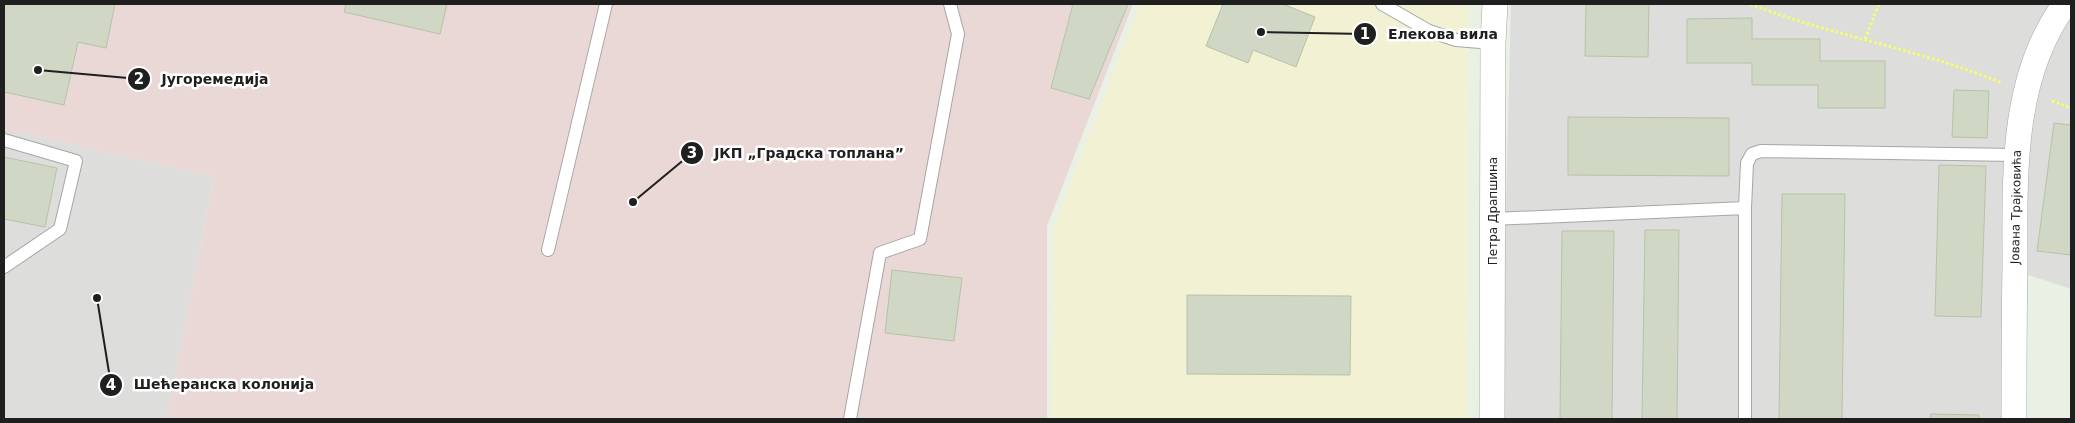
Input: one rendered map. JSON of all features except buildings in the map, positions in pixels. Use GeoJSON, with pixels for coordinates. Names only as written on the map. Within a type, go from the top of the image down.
{"type":"FeatureCollection","features":[{"type":"Feature","properties":{"kind":"street","name":"Петра Драпшина"},"geometry":{"type":"LineString","coordinates":[[1492,419],[1493,43],[1495,4]]}},
{"type":"Feature","properties":{"kind":"street","name":"Јована Трајковића"},"geometry":{"type":"LineString","coordinates":[[2014,419],[2015,155],[2033,61],[2051,23],[2065,4]]}},
{"type":"Feature","properties":{"kind":"lane"},"geometry":{"type":"LineString","coordinates":[[548,250],[606,4]]}},
{"type":"Feature","properties":{"kind":"lane"},"geometry":{"type":"LineString","coordinates":[[850,419],[880,253],[920,239],[958,34],[950,4]]}},
{"type":"Feature","properties":{"kind":"lane"},"geometry":{"type":"LineString","coordinates":[[1382,4],[1429,31],[1456,40],[1493,43]]}},
{"type":"Feature","properties":{"kind":"lane"},"geometry":{"type":"LineString","coordinates":[[4,140],[76,161],[60,229],[4,267]]}},
{"type":"Feature","properties":{"kind":"lane"},"geometry":{"type":"LineString","coordinates":[[1745,419],[1745,208],[1747,162],[1752,154],[1761,151],[2015,155]]}},
{"type":"Feature","properties":{"kind":"lane"},"geometry":{"type":"LineString","coordinates":[[1493,219],[1745,208]]}},
{"type":"Feature","properties":{"kind":"path"},"geometry":{"type":"LineString","coordinates":[[1750,4],[1780,16],[1865,39],[1987,76],[2027,93]]}},
{"type":"Feature","properties":{"kind":"path"},"geometry":{"type":"LineString","coordinates":[[1865,39],[1879,4]]}},
{"type":"Feature","properties":{"kind":"shaded area"},"geometry":{"type":"Polygon","coordinates":[[[4,4],[1133,4],[1047,226],[1047,419],[167,419],[214,177],[4,129],[4,4]]]}},
{"type":"Feature","properties":{"kind":"shaded area"},"geometry":{"type":"Polygon","coordinates":[[[1140,4],[1469,4],[1467,419],[1052,419],[1053,228],[1140,4]]]}},
{"type":"Feature","properties":{"kind":"shaded area"},"geometry":{"type":"Polygon","coordinates":[[[1511,4],[2071,4],[2071,289],[2010,269],[2009,419],[1501,419],[1511,4]]]}},
{"type":"Feature","properties":{"kind":"shaded area"},"geometry":{"type":"Polygon","coordinates":[[[4,129],[214,177],[167,419],[4,419],[4,129]]]}},
{"type":"Feature","properties":{"kind":"place","name":"Елекова вила"},"geometry":{"type":"Point","coordinates":[1261,32]}},
{"type":"Feature","properties":{"kind":"place","name":"Југоремедија"},"geometry":{"type":"Point","coordinates":[38,70]}},
{"type":"Feature","properties":{"kind":"place","name":"ЈКП „Градска топлана”"},"geometry":{"type":"Point","coordinates":[633,202]}},
{"type":"Feature","properties":{"kind":"place","name":"Шећеранска колонија"},"geometry":{"type":"Point","coordinates":[97,298]}}]}
